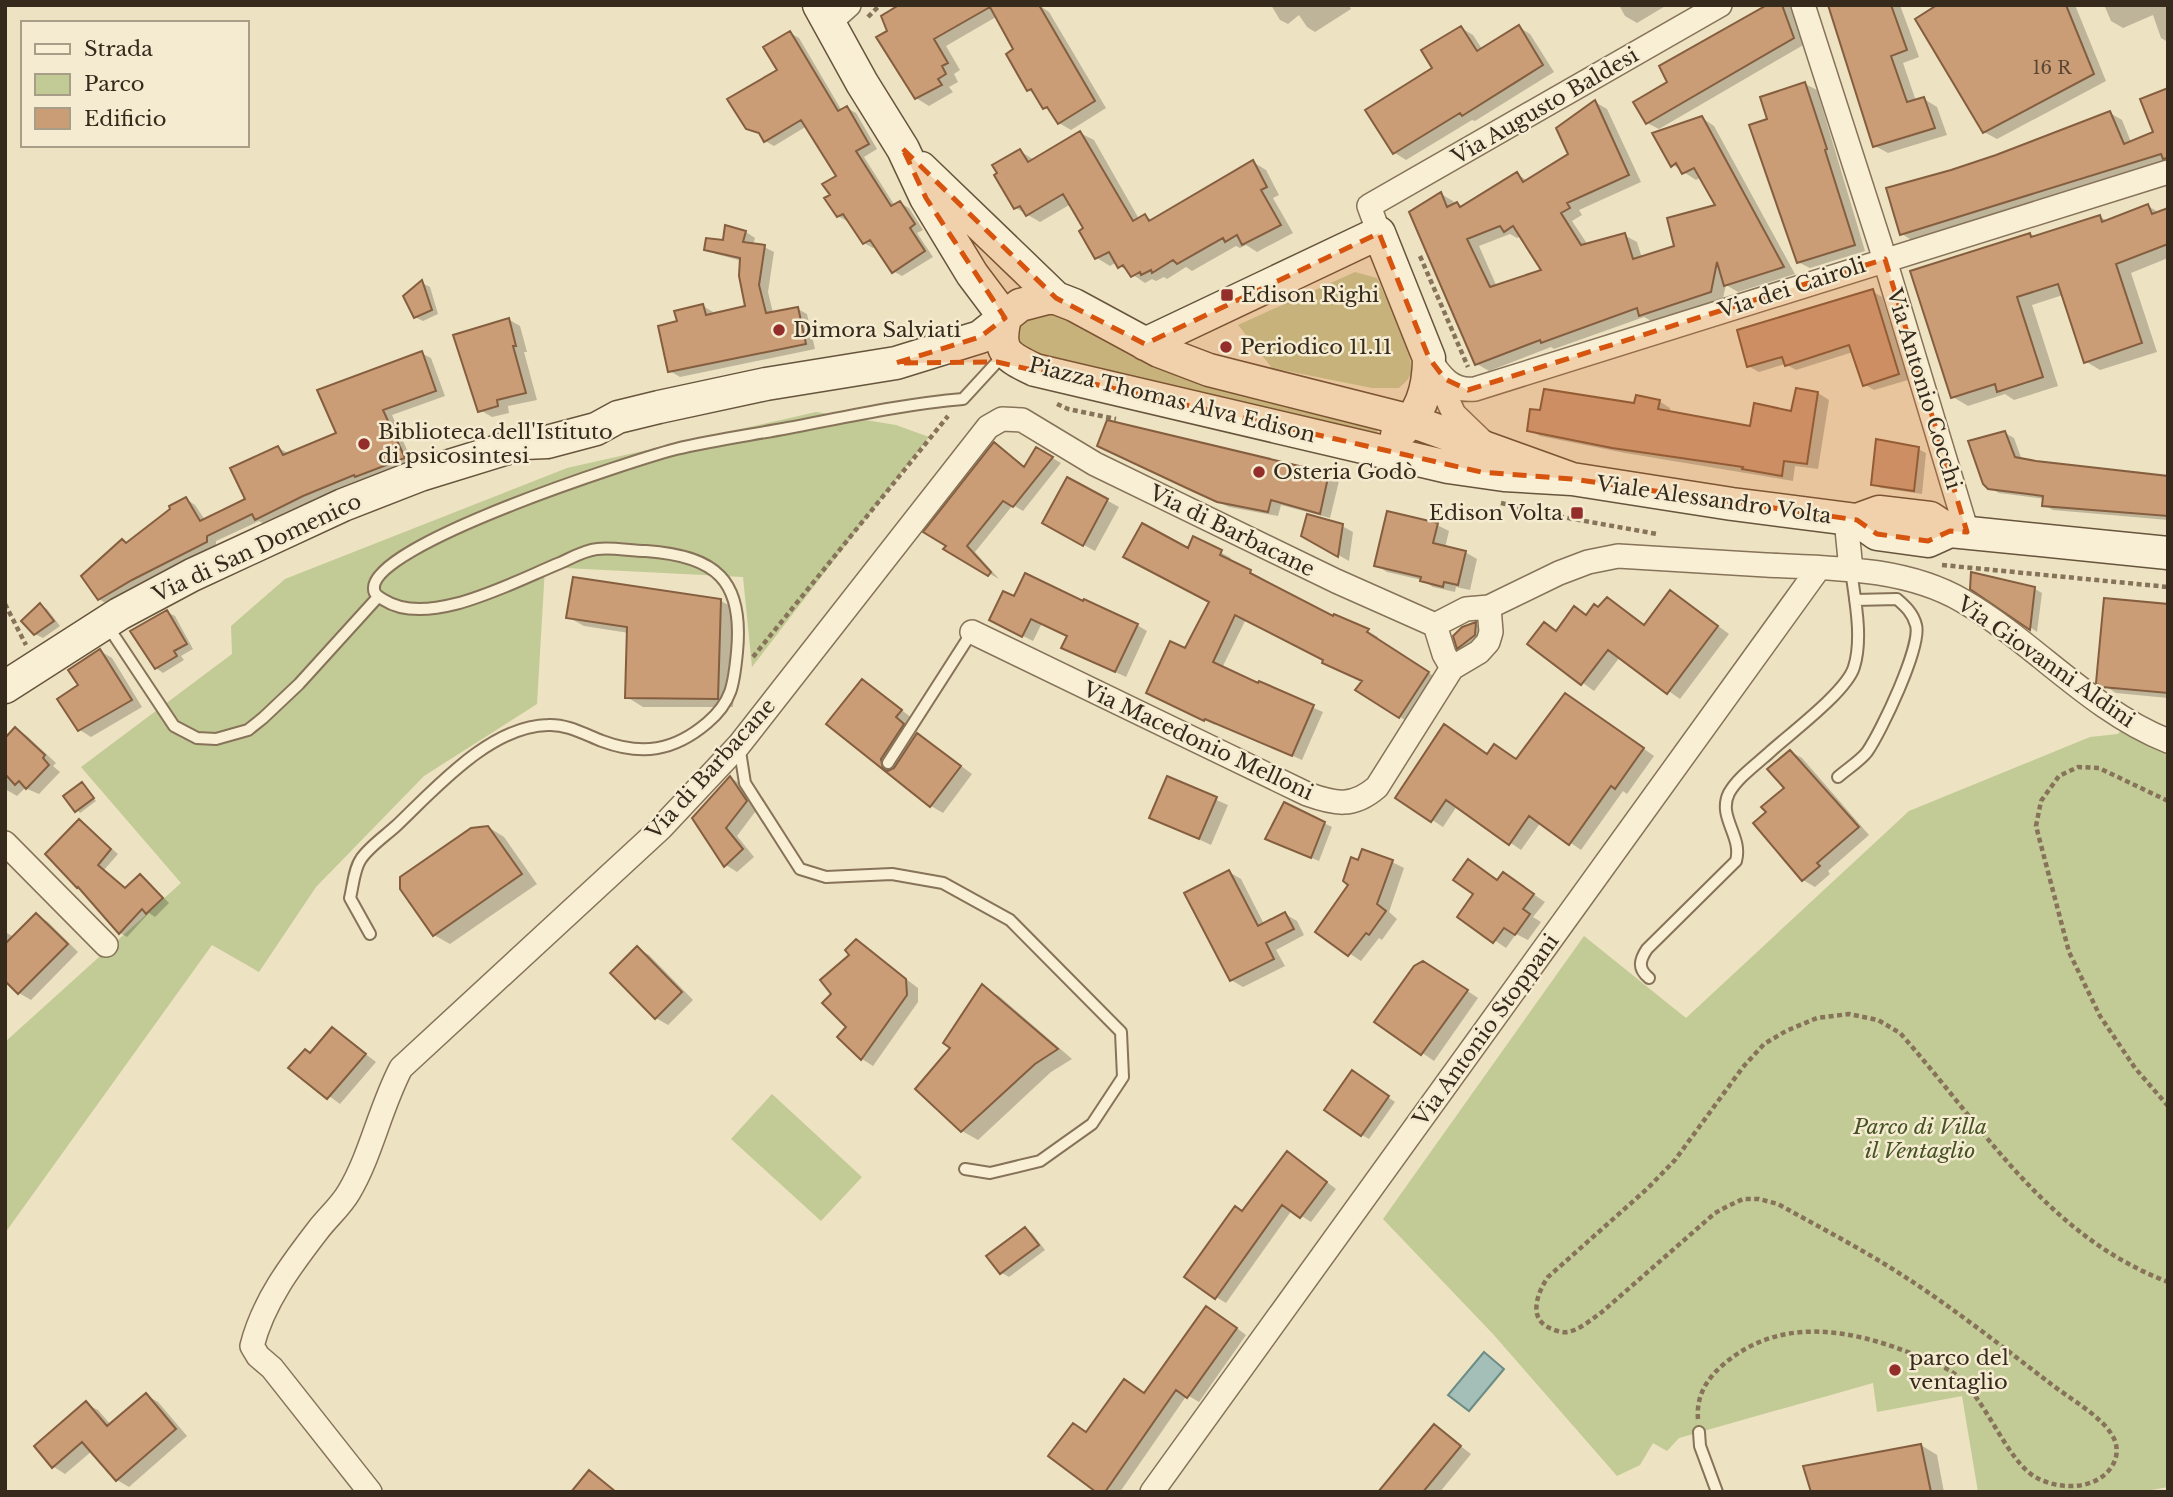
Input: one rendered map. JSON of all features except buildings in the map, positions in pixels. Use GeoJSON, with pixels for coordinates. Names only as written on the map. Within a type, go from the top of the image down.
{"type":"FeatureCollection","features":[{"type":"Feature","properties":{"kind":"main road"},"geometry":{"type":"LineString","coordinates":[[832,11],[926,198],[982,289],[1005,318],[1024,303],[1056,298]]}},
{"type":"Feature","properties":{"kind":"main road"},"geometry":{"type":"LineString","coordinates":[[903,149],[978,225],[1056,298]]}},
{"type":"Feature","properties":{"kind":"main road"},"geometry":{"type":"LineString","coordinates":[[1145,344],[1374,220],[1429,358],[1427,388],[1411,421],[1394,437],[1367,449]]}},
{"type":"Feature","properties":{"kind":"main road","name":"Piazza Thomas Alva Edison"},"geometry":{"type":"LineString","coordinates":[[1056,298],[1085,310],[1175,358],[1233,377],[1411,421],[1497,476]]}},
{"type":"Feature","properties":{"kind":"main road","name":"Piazza Thomas Alva Edison"},"geometry":{"type":"LineString","coordinates":[[1005,318],[1001,340],[1006,353],[1035,370],[1367,449],[1497,476]]}},
{"type":"Feature","properties":{"kind":"main road","name":"Via di San Domenico"},"geometry":{"type":"LineString","coordinates":[[5,687],[106,622],[232,554],[343,505],[420,475],[524,443],[547,442],[596,429],[618,417],[766,384],[896,363],[981,337],[1005,318]]}},
{"type":"Feature","properties":{"kind":"main road","name":"Via di San Domenico"},"geometry":{"type":"LineString","coordinates":[[896,363],[997,362],[1035,370]]}},
{"type":"Feature","properties":{"kind":"main road","name":"Viale Alessandro Volta"},"geometry":{"type":"LineString","coordinates":[[1497,476],[1572,479],[1731,504],[1851,519],[1877,534],[1928,541],[1959,531],[2168,554]]}},
{"type":"Feature","properties":{"kind":"street","name":"Via Augusto Baldesi"},"geometry":{"type":"LineString","coordinates":[[1374,220],[1720,5]]}},
{"type":"Feature","properties":{"kind":"street","name":"Via Antonio Cocchi"},"geometry":{"type":"LineString","coordinates":[[1803,5],[1885,259],[1959,531]]}},
{"type":"Feature","properties":{"kind":"street","name":"Via dei Cairoli"},"geometry":{"type":"LineString","coordinates":[[1429,358],[1439,374],[1453,385],[1460,389],[1475,389],[2168,172]]}},
{"type":"Feature","properties":{"kind":"street"},"geometry":{"type":"LineString","coordinates":[[1429,358],[1454,414],[1474,435],[1497,476]]}},
{"type":"Feature","properties":{"kind":"street","name":"Via di Barbacane"},"geometry":{"type":"LineString","coordinates":[[370,1492],[252,1346],[257,1326],[284,1276],[348,1194],[401,1068],[660,829],[739,745],[988,427],[1002,419],[1012,418],[1030,425],[1095,464],[1336,581],[1435,625]]}},
{"type":"Feature","properties":{"kind":"street"},"geometry":{"type":"LineString","coordinates":[[1452,668],[1441,646],[1435,625],[1466,609],[1489,607],[1559,572],[1618,556],[1851,570],[1851,519]]}},
{"type":"Feature","properties":{"kind":"street","name":"Via Antonio Stoppani"},"geometry":{"type":"LineString","coordinates":[[1152,1492],[1819,568]]}},
{"type":"Feature","properties":{"kind":"street","name":"Via Giovanni Aldini"},"geometry":{"type":"LineString","coordinates":[[1851,570],[1917,581],[1961,600],[2119,716],[2168,741]]}},
{"type":"Feature","properties":{"kind":"street","name":"Via Macedonio Melloni"},"geometry":{"type":"LineString","coordinates":[[972,632],[1307,794],[1326,801],[1346,803],[1368,795],[1377,786],[1452,668],[1479,652],[1488,642],[1491,632],[1489,607]]}},
{"type":"Feature","properties":{"kind":"street"},"geometry":{"type":"LineString","coordinates":[[11,857],[106,945]]}},
{"type":"Feature","properties":{"kind":"lane"},"geometry":{"type":"LineString","coordinates":[[370,934],[350,898],[359,861],[450,776],[484,749],[516,732],[551,724],[571,728],[624,748],[664,748],[688,737],[727,703],[735,679],[740,627],[737,604],[727,584],[713,569],[679,554],[595,548],[457,605],[419,610],[392,605],[378,597],[373,584],[384,570],[434,537],[537,495],[677,449],[921,402],[963,398],[997,362]]}},
{"type":"Feature","properties":{"kind":"lane"},"geometry":{"type":"LineString","coordinates":[[1649,978],[1642,972],[1640,963],[1647,949],[1736,860],[1738,843],[1726,815],[1729,794],[1748,772],[1849,678],[1856,657],[1855,600],[1851,570]]}},
{"type":"Feature","properties":{"kind":"lane"},"geometry":{"type":"LineString","coordinates":[[106,622],[174,726],[197,738],[216,739],[248,730],[263,718],[299,684],[378,597]]}},
{"type":"Feature","properties":{"kind":"lane"},"geometry":{"type":"LineString","coordinates":[[1838,777],[1865,754],[1879,733],[1917,639],[1916,625],[1909,609],[1897,599],[1855,600]]}},
{"type":"Feature","properties":{"kind":"lane"},"geometry":{"type":"LineString","coordinates":[[888,763],[972,632]]}},
{"type":"Feature","properties":{"kind":"lane"},"geometry":{"type":"LineString","coordinates":[[739,745],[745,783],[800,869],[826,877],[892,874],[943,883],[1010,920],[1121,1032],[1124,1077],[1092,1124],[1040,1161],[990,1173],[965,1169]]}},
{"type":"Feature","properties":{"kind":"lane"},"geometry":{"type":"LineString","coordinates":[[1699,1432],[1700,1446],[1717,1492]]}},
{"type":"Feature","properties":{"kind":"path"},"geometry":{"type":"LineString","coordinates":[[1417,250],[1471,374]]}},
{"type":"Feature","properties":{"kind":"path"},"geometry":{"type":"LineString","coordinates":[[1051,413],[1058,404]]}},
{"type":"Feature","properties":{"kind":"path"},"geometry":{"type":"LineString","coordinates":[[735,679],[929,437]]}},
{"type":"Feature","properties":{"kind":"path"},"geometry":{"type":"LineString","coordinates":[[1497,476],[1546,514],[1660,534]]}},
{"type":"Feature","properties":{"kind":"path"},"geometry":{"type":"LineString","coordinates":[[1934,564],[2168,587]]}},
{"type":"Feature","properties":{"kind":"path"},"geometry":{"type":"LineString","coordinates":[[5,604],[27,645]]}},
{"type":"Feature","properties":{"kind":"path"},"geometry":{"type":"LineString","coordinates":[[2168,801],[2099,768],[2078,767],[2059,776],[2040,801],[2036,826],[2069,952],[2100,1016],[2135,1068],[2168,1106]]}},
{"type":"Feature","properties":{"kind":"path"},"geometry":{"type":"LineString","coordinates":[[1699,1432],[1699,1397],[1717,1370],[1734,1356],[1774,1336],[1829,1330],[1895,1347],[1954,1373],[2024,1468],[2037,1478],[2061,1485],[2085,1485],[2099,1479],[2115,1462],[2118,1451],[2116,1443],[2104,1425],[2034,1371],[1902,1275],[1778,1203],[1743,1199],[1716,1213],[1584,1325],[1566,1333],[1546,1327],[1538,1317],[1535,1305],[1539,1290],[1548,1277],[1666,1169],[1694,1136],[1743,1066],[1764,1044],[1817,1018],[1849,1014],[1878,1020],[1900,1033],[2009,1165],[2053,1210],[2101,1249],[2142,1272],[2168,1282]]}},
{"type":"Feature","properties":{"kind":"highlighted area"},"geometry":{"type":"Polygon","coordinates":[[[903,149],[1056,298],[1145,344],[1379,233],[1429,358],[1445,379],[1468,390],[1885,259],[1967,532],[1950,531],[1928,541],[1877,534],[1857,520],[1572,479],[1481,472],[997,362],[896,363],[980,337],[1005,318],[926,198],[903,149]]]}},
{"type":"Feature","properties":{"kind":"green space"},"geometry":{"type":"Polygon","coordinates":[[[1355,272],[1377,278],[1405,342],[1411,367],[1410,376],[1399,388],[1372,388],[1272,368],[1238,325],[1355,272]]]}},
{"type":"Feature","properties":{"kind":"green space"},"geometry":{"type":"Polygon","coordinates":[[[1054,312],[1377,427],[1377,435],[1020,354],[1014,329],[1020,320],[1054,312]]]}},
{"type":"Feature","properties":{"kind":"green space"},"geometry":{"type":"Polygon","coordinates":[[[816,412],[896,425],[929,437],[752,667],[743,577],[545,567],[537,704],[424,776],[316,887],[259,972],[212,945],[5,1233],[5,1042],[181,883],[81,767],[232,654],[231,626],[285,579],[567,468],[816,412]]]}},
{"type":"Feature","properties":{"kind":"green space","name":"Parco di Villa il Ventaglio"},"geometry":{"type":"Polygon","coordinates":[[[2122,729],[2168,749],[2168,1487],[2140,1492],[1978,1492],[1962,1396],[1877,1412],[1873,1383],[1679,1438],[1667,1451],[1653,1443],[1640,1465],[1617,1476],[1493,1334],[1383,1219],[1584,936],[1686,1018],[1909,811],[2090,737],[2118,734],[2122,729]]]}},
{"type":"Feature","properties":{"kind":"green space"},"geometry":{"type":"Polygon","coordinates":[[[772,1094],[862,1177],[821,1221],[731,1139],[772,1094]]]}},
{"type":"Feature","properties":{"kind":"water"},"geometry":{"type":"Polygon","coordinates":[[[1484,1352],[1504,1369],[1469,1411],[1448,1395],[1484,1352]]]}},
{"type":"Feature","properties":{"kind":"place","name":"Edison Righi"},"geometry":{"type":"Point","coordinates":[1227,295]}},
{"type":"Feature","properties":{"kind":"place","name":"Dimora Salviati"},"geometry":{"type":"Point","coordinates":[779,330]}},
{"type":"Feature","properties":{"kind":"place","name":"Periodico 11.11"},"geometry":{"type":"Point","coordinates":[1226,347]}},
{"type":"Feature","properties":{"kind":"place","name":"Biblioteca dell'Istituto di psicosintesi"},"geometry":{"type":"Point","coordinates":[364,444]}},
{"type":"Feature","properties":{"kind":"place","name":"Osteria Godò"},"geometry":{"type":"Point","coordinates":[1259,472]}},
{"type":"Feature","properties":{"kind":"place","name":"Edison Volta"},"geometry":{"type":"Point","coordinates":[1577,513]}},
{"type":"Feature","properties":{"kind":"place","name":"parco del ventaglio"},"geometry":{"type":"Point","coordinates":[1895,1370]}}]}
